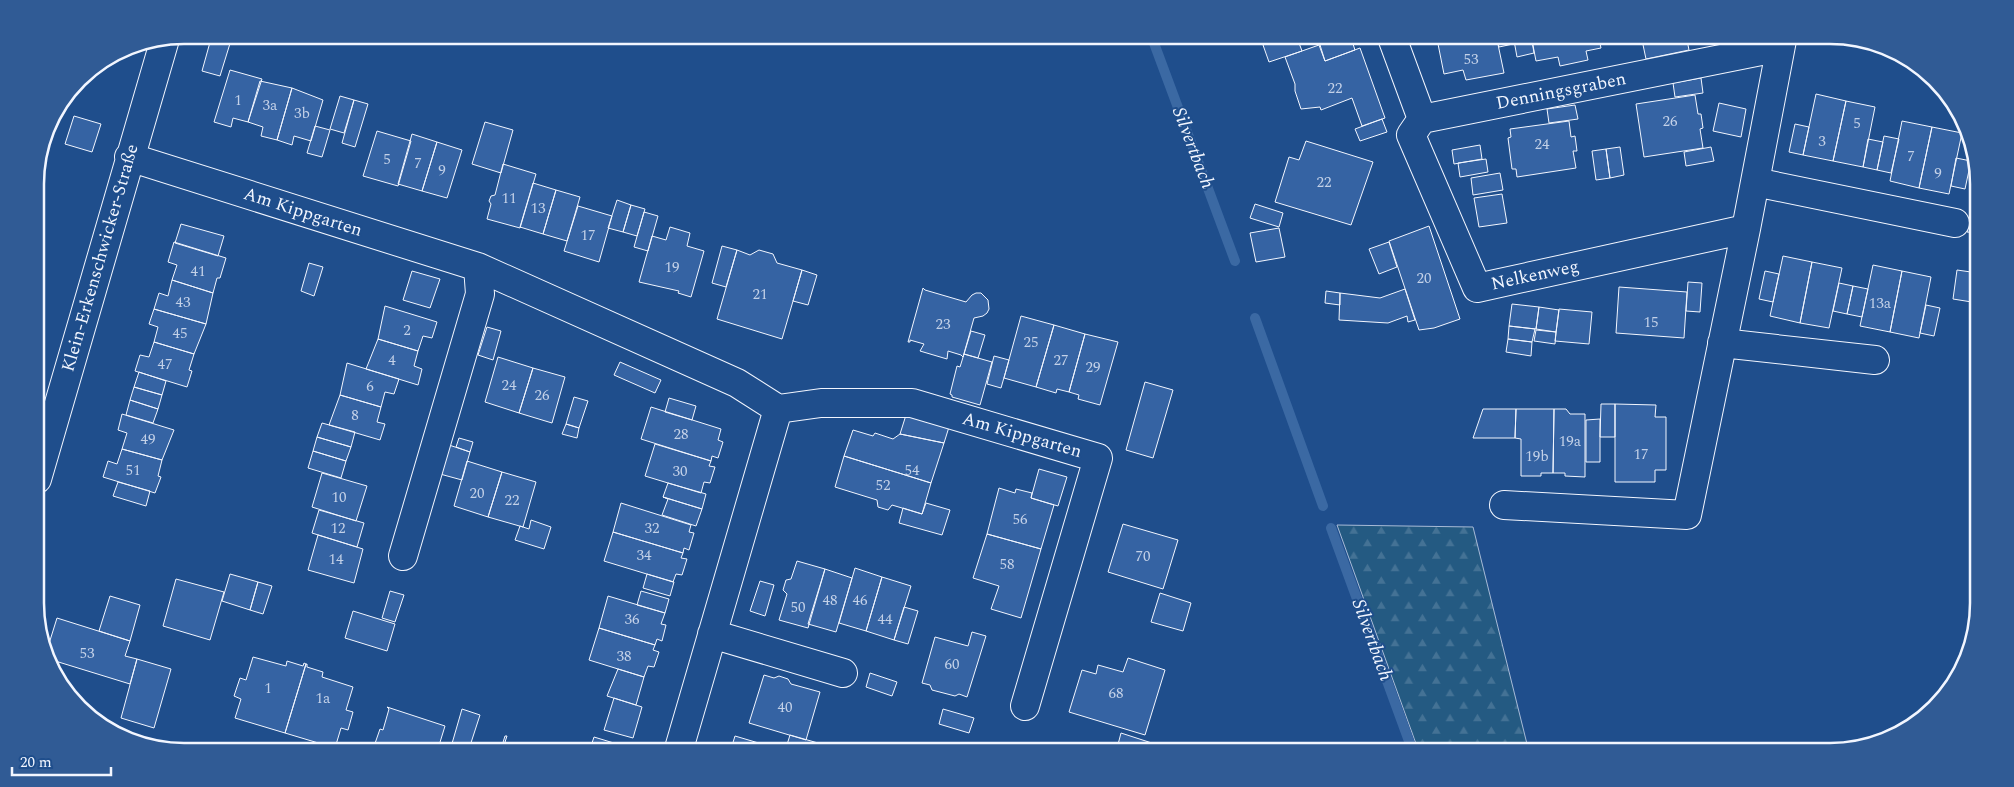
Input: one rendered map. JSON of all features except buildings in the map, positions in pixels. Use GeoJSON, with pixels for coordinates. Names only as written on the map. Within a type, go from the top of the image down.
{"type":"FeatureCollection","features":[{"type":"Feature","properties":{"kind":"street"},"geometry":{"type":"LineString","coordinates":[[1394,44],[1422,119]]}},
{"type":"Feature","properties":{"kind":"street","name":"Denningsgraben"},"geometry":{"type":"LineString","coordinates":[[1422,119],[1761,52],[1771,44]]}},
{"type":"Feature","properties":{"kind":"street"},"geometry":{"type":"LineString","coordinates":[[1504,505],[1687,515],[1746,229],[1780,44]]}},
{"type":"Feature","properties":{"kind":"street","name":"Klein-Erkenschwicker-Straße"},"geometry":{"type":"LineString","coordinates":[[44,454],[129,157],[163,45]]}},
{"type":"Feature","properties":{"kind":"street","name":"Nelkenweg"},"geometry":{"type":"LineString","coordinates":[[1422,119],[1411,135],[1477,288],[1746,229]]}},
{"type":"Feature","properties":{"kind":"street","name":"Am Kippgarten"},"geometry":{"type":"LineString","coordinates":[[129,157],[478,267],[736,383],[778,409],[821,403],[912,403],[1098,458],[1025,706]]}},
{"type":"Feature","properties":{"kind":"street"},"geometry":{"type":"LineString","coordinates":[[1755,182],[1955,223]]}},
{"type":"Feature","properties":{"kind":"street"},"geometry":{"type":"LineString","coordinates":[[403,556],[480,294],[478,267]]}},
{"type":"Feature","properties":{"kind":"street"},"geometry":{"type":"LineString","coordinates":[[1722,344],[1875,360]]}},
{"type":"Feature","properties":{"kind":"street"},"geometry":{"type":"LineString","coordinates":[[681,743],[778,409]]}},
{"type":"Feature","properties":{"kind":"street"},"geometry":{"type":"LineString","coordinates":[[712,634],[843,673]]}},
{"type":"Feature","properties":{"kind":"green space"},"geometry":{"type":"Polygon","coordinates":[[[1337,525],[1473,527],[1527,743],[1416,743],[1337,525]]]}},
{"type":"Feature","properties":{"kind":"waterway","name":"Silvertbach"},"geometry":{"type":"LineString","coordinates":[[1154,44],[1235,261]]}},
{"type":"Feature","properties":{"kind":"waterway","name":"Silvertbach"},"geometry":{"type":"LineString","coordinates":[[1255,318],[1323,506]]}},
{"type":"Feature","properties":{"kind":"waterway","name":"Silvertbach"},"geometry":{"type":"LineString","coordinates":[[1331,528],[1410,743]]}}]}
